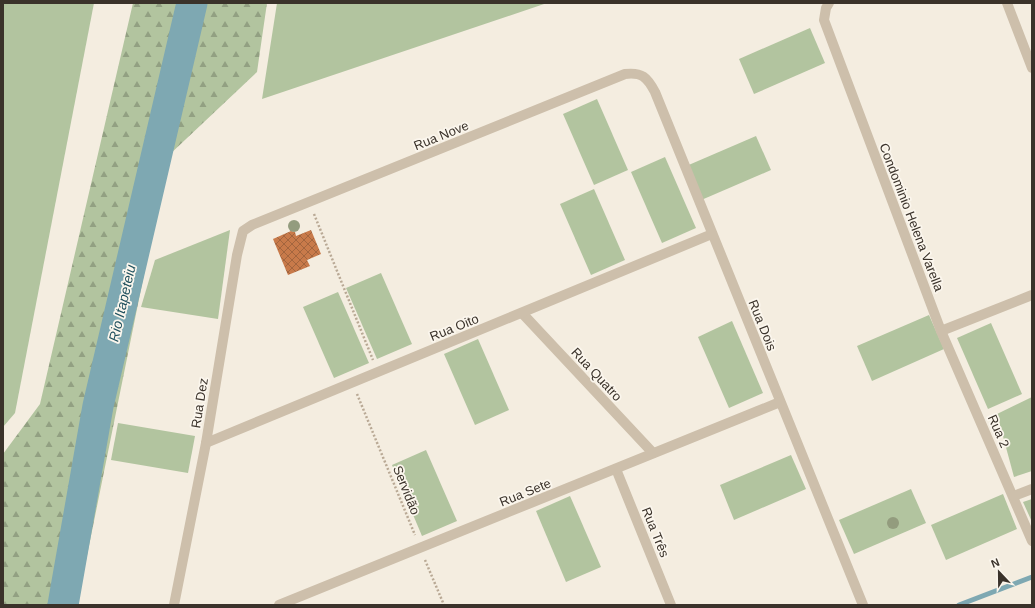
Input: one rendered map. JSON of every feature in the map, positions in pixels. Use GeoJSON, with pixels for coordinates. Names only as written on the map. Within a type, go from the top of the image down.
{"type":"FeatureCollection","features":[{"type":"Feature","properties":{"kind":"street","name":"Condominio Helena Varella"},"geometry":{"type":"LineString","coordinates":[[828,3],[824,20],[941,331]]}},
{"type":"Feature","properties":{"kind":"street"},"geometry":{"type":"LineString","coordinates":[[1007,3],[1032,68]]}},
{"type":"Feature","properties":{"kind":"street","name":"Rua Dois"},"geometry":{"type":"LineString","coordinates":[[625,74],[635,73],[643,76],[650,83],[655,92],[863,605]]}},
{"type":"Feature","properties":{"kind":"street","name":"Rua Nove"},"geometry":{"type":"LineString","coordinates":[[267,220],[625,74]]}},
{"type":"Feature","properties":{"kind":"street","name":"Rua Dez"},"geometry":{"type":"LineString","coordinates":[[174,605],[206,443],[241,236],[243,230],[246,228],[267,220]]}},
{"type":"Feature","properties":{"kind":"street","name":"Rua Oito"},"geometry":{"type":"LineString","coordinates":[[206,443],[712,234]]}},
{"type":"Feature","properties":{"kind":"street"},"geometry":{"type":"LineString","coordinates":[[941,331],[1032,295]]}},
{"type":"Feature","properties":{"kind":"street","name":"Rua Quatro"},"geometry":{"type":"LineString","coordinates":[[522,313],[653,453]]}},
{"type":"Feature","properties":{"kind":"street","name":"Rua 2"},"geometry":{"type":"LineString","coordinates":[[941,331],[1014,496],[1032,541]]}},
{"type":"Feature","properties":{"kind":"street","name":"Rua Sete"},"geometry":{"type":"LineString","coordinates":[[279,605],[780,402]]}},
{"type":"Feature","properties":{"kind":"street","name":"Rua Três"},"geometry":{"type":"LineString","coordinates":[[616,469],[671,605]]}},
{"type":"Feature","properties":{"kind":"street"},"geometry":{"type":"LineString","coordinates":[[1014,496],[1032,488]]}},
{"type":"Feature","properties":{"kind":"path"},"geometry":{"type":"LineString","coordinates":[[309,203],[378,371]]}},
{"type":"Feature","properties":{"kind":"path","name":"Servidão"},"geometry":{"type":"LineString","coordinates":[[352,382],[444,605]]}},
{"type":"Feature","properties":{"kind":"green space"},"geometry":{"type":"Polygon","coordinates":[[[3,3],[94,3],[15,413],[3,427],[3,3]]]}},
{"type":"Feature","properties":{"kind":"green space"},"geometry":{"type":"Polygon","coordinates":[[[133,3],[267,3],[257,72],[168,156],[77,605],[3,605],[3,454],[40,404],[133,3]]]}},
{"type":"Feature","properties":{"kind":"green space"},"geometry":{"type":"Polygon","coordinates":[[[277,3],[547,3],[262,99],[277,3]]]}},
{"type":"Feature","properties":{"kind":"green space"},"geometry":{"type":"Polygon","coordinates":[[[810,28],[825,63],[754,94],[739,59],[810,28]]]}},
{"type":"Feature","properties":{"kind":"green space"},"geometry":{"type":"Polygon","coordinates":[[[597,99],[628,170],[594,185],[563,114],[597,99]]]}},
{"type":"Feature","properties":{"kind":"green space"},"geometry":{"type":"Polygon","coordinates":[[[756,136],[771,170],[699,201],[684,167],[756,136]]]}},
{"type":"Feature","properties":{"kind":"green space"},"geometry":{"type":"Polygon","coordinates":[[[665,157],[696,228],[662,243],[631,172],[665,157]]]}},
{"type":"Feature","properties":{"kind":"green space"},"geometry":{"type":"Polygon","coordinates":[[[594,189],[625,260],[591,275],[560,204],[594,189]]]}},
{"type":"Feature","properties":{"kind":"green space"},"geometry":{"type":"Polygon","coordinates":[[[230,230],[218,319],[141,307],[155,260],[230,230]]]}},
{"type":"Feature","properties":{"kind":"green space"},"geometry":{"type":"Polygon","coordinates":[[[381,273],[412,344],[377,359],[346,288],[381,273]]]}},
{"type":"Feature","properties":{"kind":"green space"},"geometry":{"type":"Polygon","coordinates":[[[338,292],[369,363],[334,378],[303,307],[338,292]]]}},
{"type":"Feature","properties":{"kind":"green space"},"geometry":{"type":"Polygon","coordinates":[[[929,315],[944,349],[872,381],[857,346],[929,315]]]}},
{"type":"Feature","properties":{"kind":"green space"},"geometry":{"type":"Polygon","coordinates":[[[732,321],[763,393],[729,408],[698,337],[732,321]]]}},
{"type":"Feature","properties":{"kind":"green space"},"geometry":{"type":"Polygon","coordinates":[[[991,323],[1022,394],[988,409],[957,338],[991,323]]]}},
{"type":"Feature","properties":{"kind":"green space"},"geometry":{"type":"Polygon","coordinates":[[[478,339],[509,410],[475,425],[444,354],[478,339]]]}},
{"type":"Feature","properties":{"kind":"green space"},"geometry":{"type":"Polygon","coordinates":[[[1032,397],[1032,471],[1014,477],[997,414],[1032,397]]]}},
{"type":"Feature","properties":{"kind":"green space"},"geometry":{"type":"Polygon","coordinates":[[[118,423],[195,436],[188,473],[111,460],[118,423]]]}},
{"type":"Feature","properties":{"kind":"green space"},"geometry":{"type":"Polygon","coordinates":[[[426,450],[457,521],[422,536],[392,465],[426,450]]]}},
{"type":"Feature","properties":{"kind":"green space"},"geometry":{"type":"Polygon","coordinates":[[[791,455],[806,489],[734,520],[720,485],[791,455]]]}},
{"type":"Feature","properties":{"kind":"green space"},"geometry":{"type":"Polygon","coordinates":[[[911,489],[926,523],[854,554],[839,520],[911,489]]]}},
{"type":"Feature","properties":{"kind":"green space"},"geometry":{"type":"Polygon","coordinates":[[[1003,494],[1017,529],[946,560],[931,525],[1003,494]]]}},
{"type":"Feature","properties":{"kind":"green space"},"geometry":{"type":"Polygon","coordinates":[[[570,496],[601,567],[566,582],[536,511],[570,496]]]}},
{"type":"Feature","properties":{"kind":"green space"},"geometry":{"type":"Polygon","coordinates":[[[1032,499],[1032,522],[1023,502],[1032,499]]]}},
{"type":"Feature","properties":{"kind":"building"},"geometry":{"type":"Polygon","coordinates":[[[311,230],[321,254],[307,260],[310,266],[288,275],[273,239],[291,231],[295,232],[296,236],[311,230]]]}},
{"type":"Feature","properties":{"kind":"waterway","name":"Rio Itapeteiu"},"geometry":{"type":"LineString","coordinates":[[63,605],[98,406],[192,3]]}},
{"type":"Feature","properties":{"kind":"waterway"},"geometry":{"type":"LineString","coordinates":[[959,605],[1032,577]]}}]}
